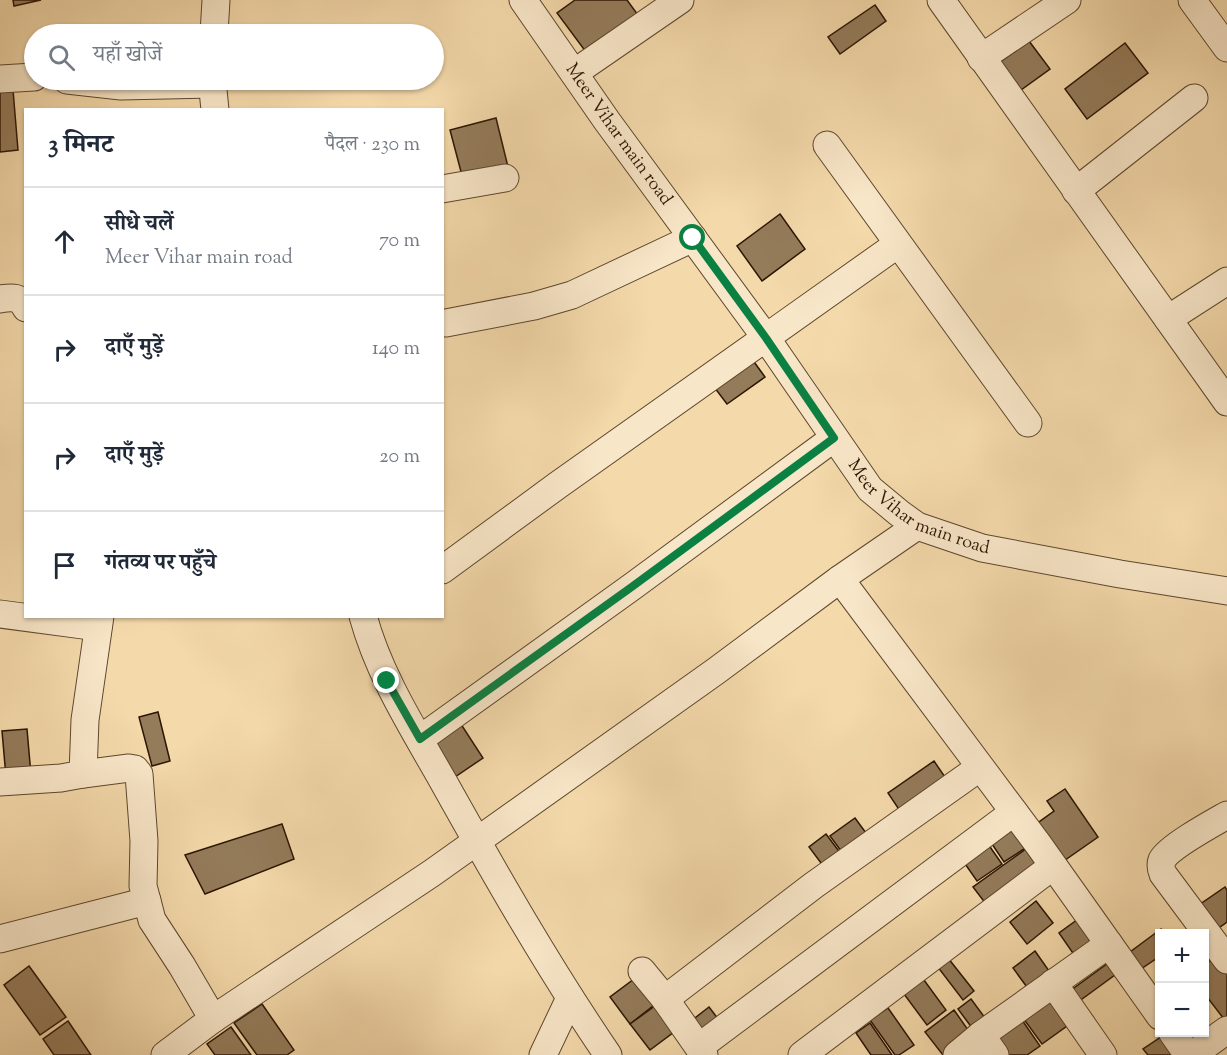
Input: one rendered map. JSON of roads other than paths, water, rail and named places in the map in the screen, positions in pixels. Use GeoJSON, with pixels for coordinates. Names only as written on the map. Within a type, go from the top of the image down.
{"type":"FeatureCollection","features":[{"type":"Feature","properties":{"kind":"street"},"geometry":{"type":"LineString","coordinates":[[215,24],[216,0]]}},
{"type":"Feature","properties":{"kind":"street","name":"Meer Vihar main road"},"geometry":{"type":"LineString","coordinates":[[523,0],[766,338],[870,489],[917,526],[982,548],[1227,591]]}},
{"type":"Feature","properties":{"kind":"street"},"geometry":{"type":"LineString","coordinates":[[574,73],[680,0]]}},
{"type":"Feature","properties":{"kind":"street"},"geometry":{"type":"LineString","coordinates":[[940,0],[1227,402]]}},
{"type":"Feature","properties":{"kind":"street"},"geometry":{"type":"LineString","coordinates":[[981,58],[1067,0]]}},
{"type":"Feature","properties":{"kind":"street"},"geometry":{"type":"LineString","coordinates":[[1192,0],[1227,48]]}},
{"type":"Feature","properties":{"kind":"street"},"geometry":{"type":"LineString","coordinates":[[0,79],[24,78]]}},
{"type":"Feature","properties":{"kind":"street"},"geometry":{"type":"LineString","coordinates":[[195,90],[213,91]]}},
{"type":"Feature","properties":{"kind":"street"},"geometry":{"type":"LineString","coordinates":[[1076,191],[1194,98]]}},
{"type":"Feature","properties":{"kind":"street"},"geometry":{"type":"LineString","coordinates":[[826,145],[1028,423]]}},
{"type":"Feature","properties":{"kind":"street"},"geometry":{"type":"LineString","coordinates":[[444,189],[505,178]]}},
{"type":"Feature","properties":{"kind":"street"},"geometry":{"type":"LineString","coordinates":[[446,323],[534,306],[572,295],[693,238]]}},
{"type":"Feature","properties":{"kind":"street"},"geometry":{"type":"LineString","coordinates":[[444,569],[898,244]]}},
{"type":"Feature","properties":{"kind":"street"},"geometry":{"type":"LineString","coordinates":[[1168,319],[1227,280]]}},
{"type":"Feature","properties":{"kind":"street"},"geometry":{"type":"LineString","coordinates":[[0,299],[12,297],[20,299],[24,305]]}},
{"type":"Feature","properties":{"kind":"street"},"geometry":{"type":"LineString","coordinates":[[420,739],[834,438]]}},
{"type":"Feature","properties":{"kind":"street"},"geometry":{"type":"LineString","coordinates":[[165,1055],[213,1019],[477,841],[917,526]]}},
{"type":"Feature","properties":{"kind":"street"},"geometry":{"type":"LineString","coordinates":[[840,579],[1014,812],[1155,1009]]}},
{"type":"Feature","properties":{"kind":"street"},"geometry":{"type":"LineString","coordinates":[[0,614],[24,616]]}},
{"type":"Feature","properties":{"kind":"street"},"geometry":{"type":"LineString","coordinates":[[50,618],[99,622],[85,720],[83,774]]}},
{"type":"Feature","properties":{"kind":"street"},"geometry":{"type":"LineString","coordinates":[[370,620],[387,681],[477,841],[570,998],[608,1055]]}},
{"type":"Feature","properties":{"kind":"street"},"geometry":{"type":"LineString","coordinates":[[665,999],[814,885],[979,768]]}},
{"type":"Feature","properties":{"kind":"street"},"geometry":{"type":"LineString","coordinates":[[0,782],[61,778],[135,769],[139,774],[144,841],[143,886],[152,920],[213,1019]]}},
{"type":"Feature","properties":{"kind":"street"},"geometry":{"type":"LineString","coordinates":[[642,971],[665,999],[701,1051],[1014,812]]}},
{"type":"Feature","properties":{"kind":"street"},"geometry":{"type":"LineString","coordinates":[[1226,818],[1170,850],[1160,866],[1163,874],[1227,960]]}},
{"type":"Feature","properties":{"kind":"street"},"geometry":{"type":"LineString","coordinates":[[802,1055],[1053,866]]}},
{"type":"Feature","properties":{"kind":"street"},"geometry":{"type":"LineString","coordinates":[[0,939],[147,901]]}},
{"type":"Feature","properties":{"kind":"street"},"geometry":{"type":"LineString","coordinates":[[957,1055],[988,1045],[1053,983],[1109,944]]}},
{"type":"Feature","properties":{"kind":"street"},"geometry":{"type":"LineString","coordinates":[[1053,983],[1103,1055]]}},
{"type":"Feature","properties":{"kind":"street"},"geometry":{"type":"LineString","coordinates":[[543,1055],[570,998]]}},
{"type":"Feature","properties":{"kind":"street"},"geometry":{"type":"LineString","coordinates":[[1176,1037],[1190,1055],[1227,1030]]}}]}
